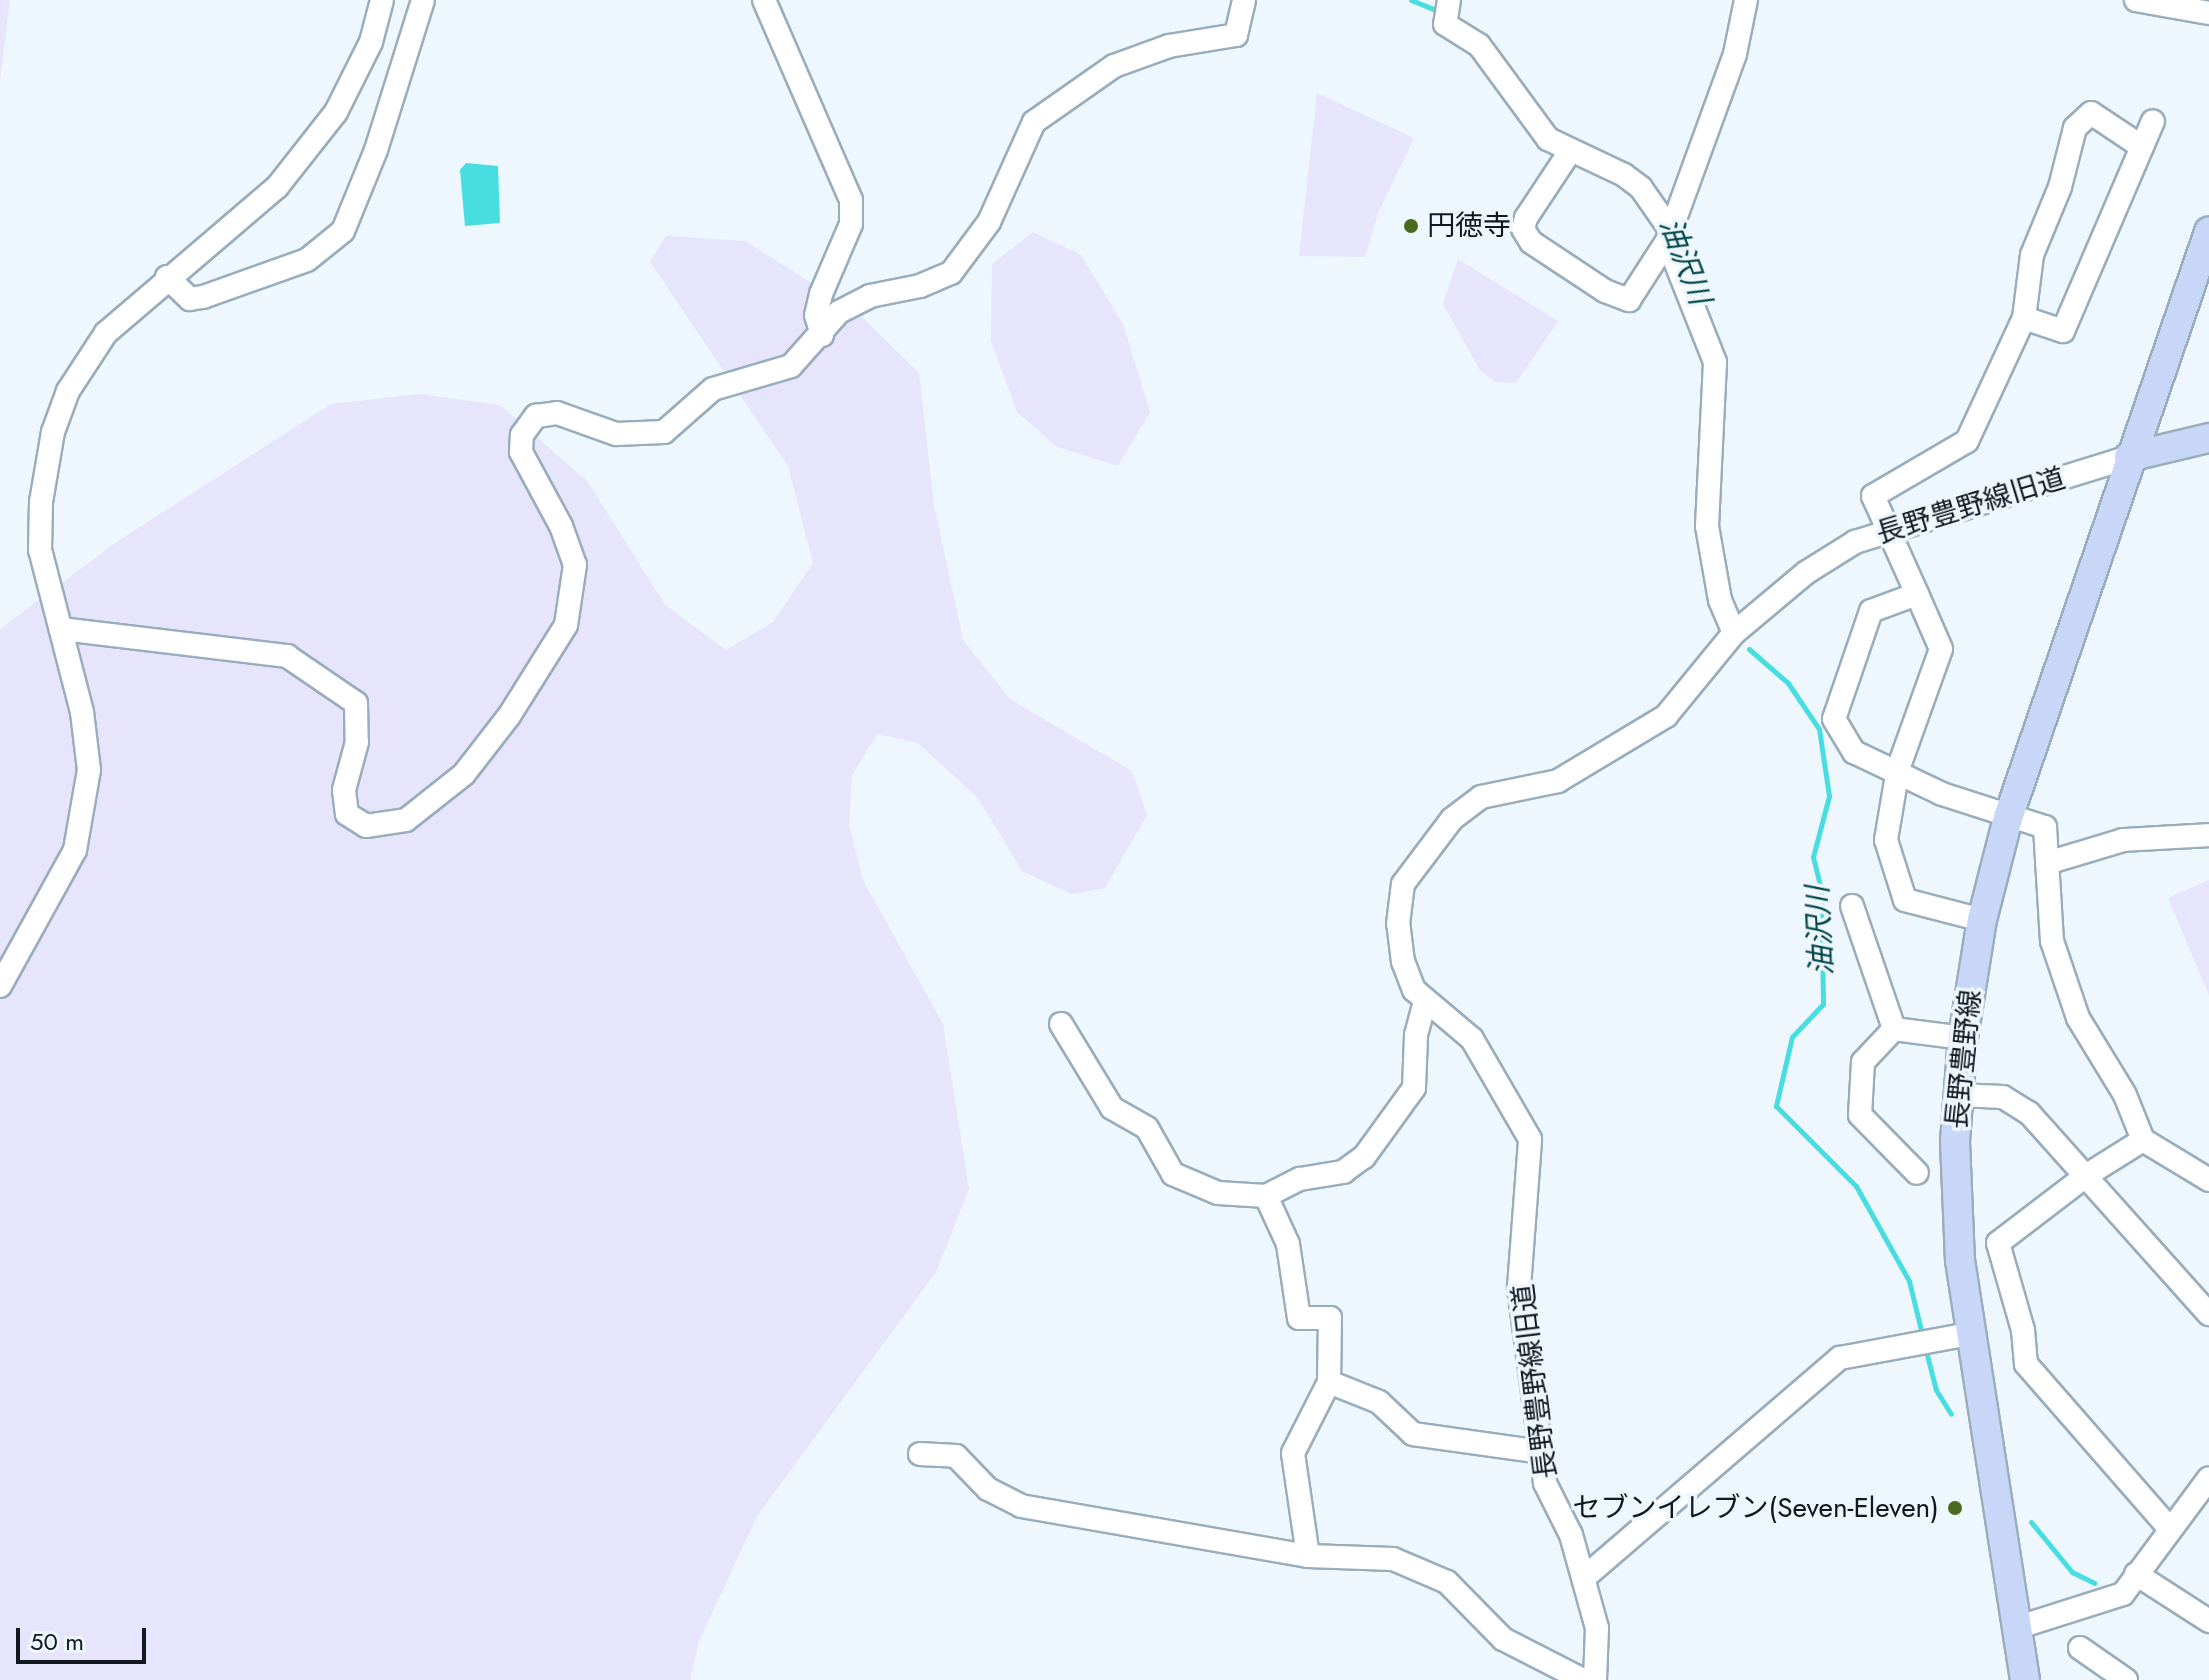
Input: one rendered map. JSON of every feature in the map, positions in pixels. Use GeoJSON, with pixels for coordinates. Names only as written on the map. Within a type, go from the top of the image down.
{"type":"FeatureCollection","features":[{"type":"Feature","properties":{"kind":"main road","name":"長野豊野線"},"geometry":{"type":"LineString","coordinates":[[2025,1680],[2019,1627],[1957,1336],[1960,1261],[1958,1095],[1963,1038],[1982,920],[2008,818],[2129,457],[2209,232]]}},
{"type":"Feature","properties":{"kind":"main road"},"geometry":{"type":"LineString","coordinates":[[2129,457],[2209,438]]}},
{"type":"Feature","properties":{"kind":"street"},"geometry":{"type":"LineString","coordinates":[[0,986],[75,850],[89,770],[82,712],[40,550],[41,502],[53,432],[68,391],[106,333],[167,277],[277,187],[336,112],[371,42],[382,0]]}},
{"type":"Feature","properties":{"kind":"street"},"geometry":{"type":"LineString","coordinates":[[167,277],[190,299],[203,297],[307,260],[343,231],[376,150],[422,3],[443,0]]}},
{"type":"Feature","properties":{"kind":"street"},"geometry":{"type":"LineString","coordinates":[[764,0],[851,200],[851,224],[821,294],[816,315],[822,335]]}},
{"type":"Feature","properties":{"kind":"street"},"geometry":{"type":"LineString","coordinates":[[61,629],[287,656],[356,703],[357,742],[344,790],[347,814],[366,826],[406,820],[464,774],[509,716],[566,625],[575,565],[561,526],[521,458],[521,441],[529,423],[548,412],[606,432],[664,432],[713,389],[791,366],[822,335],[839,312],[870,296],[920,286],[951,273],[989,222],[1034,122],[1114,66],[1169,46],[1236,35],[1244,0]]}},
{"type":"Feature","properties":{"kind":"street"},"geometry":{"type":"LineString","coordinates":[[1569,153],[1526,218],[1523,229],[1531,242],[1579,276],[1629,300],[1671,232],[1735,54],[1746,0]]}},
{"type":"Feature","properties":{"kind":"street"},"geometry":{"type":"LineString","coordinates":[[2148,1],[2209,13]]}},
{"type":"Feature","properties":{"kind":"street"},"geometry":{"type":"LineString","coordinates":[[1447,11],[1479,45],[1548,139],[1569,153],[1624,175],[1641,188],[1671,232],[1715,362],[1707,526],[1720,600],[1734,633]]}},
{"type":"Feature","properties":{"kind":"street"},"geometry":{"type":"LineString","coordinates":[[1982,920],[1905,900],[1886,840],[1898,769],[1941,649],[1885,529],[1873,496],[1967,441],[2024,318],[2032,255],[2060,187],[2075,128],[2091,113],[2142,147]]}},
{"type":"Feature","properties":{"kind":"street"},"geometry":{"type":"LineString","coordinates":[[2024,318],[2063,331],[2153,121]]}},
{"type":"Feature","properties":{"kind":"street","name":"長野豊野線旧道"},"geometry":{"type":"LineString","coordinates":[[1595,1680],[1597,1628],[1585,1577],[1545,1483],[1519,1287],[1530,1139],[1472,1039],[1425,1002],[1403,962],[1398,924],[1403,884],[1452,819],[1481,797],[1558,781],[1666,716],[1734,633],[1807,572],[1885,529],[2129,457]]}},
{"type":"Feature","properties":{"kind":"street"},"geometry":{"type":"LineString","coordinates":[[1917,594],[1871,611],[1834,719],[1854,752],[1898,769],[1942,794],[2008,818],[2045,827],[2052,941],[2078,1018],[2125,1095],[2143,1140],[2209,1180]]}},
{"type":"Feature","properties":{"kind":"street"},"geometry":{"type":"LineString","coordinates":[[2047,863],[2123,840],[2209,835]]}},
{"type":"Feature","properties":{"kind":"street"},"geometry":{"type":"LineString","coordinates":[[1852,906],[1894,1029]]}},
{"type":"Feature","properties":{"kind":"street"},"geometry":{"type":"LineString","coordinates":[[1061,1024],[1112,1108],[1147,1128],[1173,1174],[1218,1193],[1266,1196],[1300,1179],[1343,1172],[1364,1157],[1414,1088],[1416,1035],[1425,1002]]}},
{"type":"Feature","properties":{"kind":"street"},"geometry":{"type":"LineString","coordinates":[[1894,1029],[1963,1038]]}},
{"type":"Feature","properties":{"kind":"street"},"geometry":{"type":"LineString","coordinates":[[1894,1029],[1863,1062],[1860,1115],[1917,1173]]}},
{"type":"Feature","properties":{"kind":"street"},"geometry":{"type":"LineString","coordinates":[[1958,1095],[2003,1097],[2029,1113],[2209,1314]]}},
{"type":"Feature","properties":{"kind":"street"},"geometry":{"type":"LineString","coordinates":[[2143,1140],[2087,1175],[1998,1243],[2023,1330],[2026,1364],[2170,1529]]}},
{"type":"Feature","properties":{"kind":"street"},"geometry":{"type":"LineString","coordinates":[[1266,1196],[1288,1244],[1299,1318],[1330,1318],[1329,1382],[1293,1453],[1308,1556]]}},
{"type":"Feature","properties":{"kind":"street"},"geometry":{"type":"LineString","coordinates":[[1585,1577],[1810,1379],[1840,1358],[1957,1336]]}},
{"type":"Feature","properties":{"kind":"street"},"geometry":{"type":"LineString","coordinates":[[1329,1382],[1379,1402],[1413,1434],[1541,1452]]}},
{"type":"Feature","properties":{"kind":"street"},"geometry":{"type":"LineString","coordinates":[[920,1454],[956,1456],[988,1489],[1021,1506],[1308,1556],[1393,1559],[1447,1582],[1503,1639],[1583,1680]]}},
{"type":"Feature","properties":{"kind":"street"},"geometry":{"type":"LineString","coordinates":[[2019,1627],[2123,1594],[2209,1478]]}},
{"type":"Feature","properties":{"kind":"street"},"geometry":{"type":"LineString","coordinates":[[2136,1574],[2209,1621]]}},
{"type":"Feature","properties":{"kind":"street"},"geometry":{"type":"LineString","coordinates":[[2080,1648],[2126,1680]]}},
{"type":"Feature","properties":{"kind":"shaded area"},"geometry":{"type":"Polygon","coordinates":[[[0,0],[10,0],[0,81],[0,0]]]}},
{"type":"Feature","properties":{"kind":"shaded area"},"geometry":{"type":"Polygon","coordinates":[[[1317,93],[1414,138],[1378,213],[1365,257],[1299,256],[1317,93]]]}},
{"type":"Feature","properties":{"kind":"shaded area"},"geometry":{"type":"Polygon","coordinates":[[[1033,232],[1081,255],[1123,324],[1150,412],[1118,466],[1057,447],[1017,412],[991,341],[992,264],[1033,232]]]}},
{"type":"Feature","properties":{"kind":"shaded area"},"geometry":{"type":"Polygon","coordinates":[[[666,236],[745,241],[857,312],[919,373],[934,505],[963,640],[1010,699],[1132,771],[1147,815],[1105,888],[1071,894],[1022,871],[978,798],[918,743],[877,734],[852,776],[849,825],[863,880],[943,1024],[969,1189],[936,1272],[757,1516],[699,1641],[690,1680],[0,1680],[0,629],[118,541],[331,404],[419,394],[500,405],[588,482],[665,605],[726,650],[773,622],[813,563],[788,466],[650,262],[666,236]]]}},
{"type":"Feature","properties":{"kind":"shaded area"},"geometry":{"type":"Polygon","coordinates":[[[1458,259],[1558,321],[1516,383],[1495,382],[1480,370],[1443,304],[1458,259]]]}},
{"type":"Feature","properties":{"kind":"shaded area"},"geometry":{"type":"Polygon","coordinates":[[[2209,880],[2209,995],[2168,898],[2209,880]]]}},
{"type":"Feature","properties":{"kind":"water"},"geometry":{"type":"Polygon","coordinates":[[[466,163],[498,166],[500,223],[465,226],[460,170],[466,163]]]}},
{"type":"Feature","properties":{"kind":"waterway","name":"油沢川"},"geometry":{"type":"LineString","coordinates":[[1411,0],[1440,12]]}},
{"type":"Feature","properties":{"kind":"waterway","name":"油沢川"},"geometry":{"type":"LineString","coordinates":[[1749,649],[1788,683],[1819,729],[1829,796],[1813,857],[1821,888],[1823,1004],[1792,1037],[1776,1106],[1856,1186],[1909,1281],[1923,1338]]}},
{"type":"Feature","properties":{"kind":"waterway","name":"油沢川"},"geometry":{"type":"LineString","coordinates":[[1925,1347],[1936,1390],[1951,1414]]}},
{"type":"Feature","properties":{"kind":"waterway","name":"油沢川"},"geometry":{"type":"LineString","coordinates":[[2031,1522],[2072,1572],[2095,1583]]}},
{"type":"Feature","properties":{"kind":"place","name":"円徳寺"},"geometry":{"type":"Point","coordinates":[1411,226]}},
{"type":"Feature","properties":{"kind":"place","name":"セブンイレブン(Seven-Eleven)"},"geometry":{"type":"Point","coordinates":[1955,1508]}}]}
